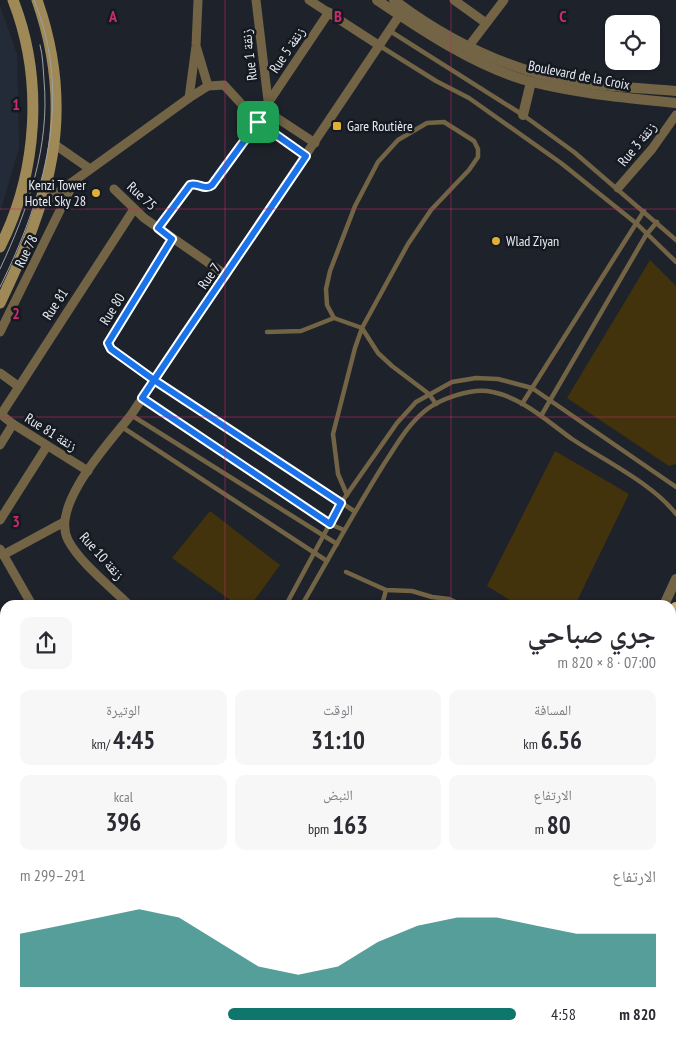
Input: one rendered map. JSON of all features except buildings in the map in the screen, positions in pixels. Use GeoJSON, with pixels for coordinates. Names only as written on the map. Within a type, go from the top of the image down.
{"type":"FeatureCollection","features":[{"type":"Feature","properties":{"kind":"main road"},"geometry":{"type":"LineString","coordinates":[[0,247],[11,224],[20,195],[28,160],[32,124],[30,59],[13,0]]}},
{"type":"Feature","properties":{"kind":"main road"},"geometry":{"type":"LineString","coordinates":[[0,302],[32,233],[42,204],[48,184],[54,144],[57,108],[55,74],[47,31],[37,0]]}},
{"type":"Feature","properties":{"kind":"street"},"geometry":{"type":"LineString","coordinates":[[189,98],[196,46],[198,0]]}},
{"type":"Feature","properties":{"kind":"street","name":"Rue 1 زنقة"},"geometry":{"type":"LineString","coordinates":[[256,0],[268,103]]}},
{"type":"Feature","properties":{"kind":"street"},"geometry":{"type":"LineString","coordinates":[[309,0],[380,46]]}},
{"type":"Feature","properties":{"kind":"street","name":"Boulevard de la Croix"},"geometry":{"type":"LineString","coordinates":[[377,0],[495,59],[538,74],[618,87],[676,91]]}},
{"type":"Feature","properties":{"kind":"street","name":"Boulevard de la Croix"},"geometry":{"type":"LineString","coordinates":[[394,0],[402,12],[475,60],[531,82],[607,96],[676,103]]}},
{"type":"Feature","properties":{"kind":"street"},"geometry":{"type":"LineString","coordinates":[[454,0],[486,23]]}},
{"type":"Feature","properties":{"kind":"street"},"geometry":{"type":"LineString","coordinates":[[469,46],[504,0]]}},
{"type":"Feature","properties":{"kind":"street","name":"Rue 5 زنقة"},"geometry":{"type":"LineString","coordinates":[[268,103],[329,12]]}},
{"type":"Feature","properties":{"kind":"street","name":"Rue 7"},"geometry":{"type":"LineString","coordinates":[[64,522],[67,508],[88,471],[131,415],[402,12]]}},
{"type":"Feature","properties":{"kind":"street"},"geometry":{"type":"LineString","coordinates":[[196,46],[208,86],[220,83],[230,88],[258,122],[306,156]]}},
{"type":"Feature","properties":{"kind":"street"},"geometry":{"type":"LineString","coordinates":[[523,115],[531,82]]}},
{"type":"Feature","properties":{"kind":"street","name":"Rue 78"},"geometry":{"type":"LineString","coordinates":[[42,204],[74,182],[90,168],[208,86]]}},
{"type":"Feature","properties":{"kind":"street"},"geometry":{"type":"LineString","coordinates":[[268,103],[277,118],[314,143]]}},
{"type":"Feature","properties":{"kind":"street","name":"Rue 3 زنقة"},"geometry":{"type":"LineString","coordinates":[[618,188],[652,149],[676,115]]}},
{"type":"Feature","properties":{"kind":"street"},"geometry":{"type":"LineString","coordinates":[[158,228],[187,189],[194,184],[205,188],[212,185],[258,122]]}},
{"type":"Feature","properties":{"kind":"street"},"geometry":{"type":"LineString","coordinates":[[54,144],[90,168]]}},
{"type":"Feature","properties":{"kind":"street","name":"Rue 78"},"geometry":{"type":"LineString","coordinates":[[0,332],[74,182]]}},
{"type":"Feature","properties":{"kind":"street","name":"Rue 75"},"geometry":{"type":"LineString","coordinates":[[114,189],[134,209],[172,239],[226,275]]}},
{"type":"Feature","properties":{"kind":"street","name":"Rue 81"},"geometry":{"type":"LineString","coordinates":[[2,415],[18,386],[134,209]]}},
{"type":"Feature","properties":{"kind":"street"},"geometry":{"type":"LineString","coordinates":[[32,233],[47,239]]}},
{"type":"Feature","properties":{"kind":"street","name":"Rue 80"},"geometry":{"type":"LineString","coordinates":[[154,380],[111,349],[108,343],[172,239]]}},
{"type":"Feature","properties":{"kind":"street"},"geometry":{"type":"LineString","coordinates":[[0,373],[18,386]]}},
{"type":"Feature","properties":{"kind":"street","name":"Rue 81 زنقة"},"geometry":{"type":"LineString","coordinates":[[2,415],[13,424],[88,471]]}},
{"type":"Feature","properties":{"kind":"street"},"geometry":{"type":"LineString","coordinates":[[0,445],[13,424]]}},
{"type":"Feature","properties":{"kind":"street"},"geometry":{"type":"LineString","coordinates":[[0,520],[47,446]]}},
{"type":"Feature","properties":{"kind":"street"},"geometry":{"type":"LineString","coordinates":[[29,600],[2,552],[64,522]]}},
{"type":"Feature","properties":{"kind":"street","name":"Rue 10 زنقة"},"geometry":{"type":"LineString","coordinates":[[64,522],[69,541],[78,553],[124,600]]}},
{"type":"Feature","properties":{"kind":"street"},"geometry":{"type":"LineString","coordinates":[[666,600],[676,579]]}},
{"type":"Feature","properties":{"kind":"lane"},"geometry":{"type":"LineString","coordinates":[[390,31],[523,115],[574,152],[676,240]]}},
{"type":"Feature","properties":{"kind":"lane"},"geometry":{"type":"LineString","coordinates":[[380,46],[496,116],[561,163],[637,224],[646,235],[676,262]]}},
{"type":"Feature","properties":{"kind":"lane"},"geometry":{"type":"LineString","coordinates":[[334,318],[328,305],[326,289],[330,271],[355,206],[378,162],[398,140],[427,123],[444,122],[474,141],[478,149],[478,157],[470,170],[431,210],[408,244],[362,328],[347,374],[333,434],[338,474],[347,495]]}},
{"type":"Feature","properties":{"kind":"lane"},"geometry":{"type":"LineString","coordinates":[[522,404],[644,212]]}},
{"type":"Feature","properties":{"kind":"lane"},"geometry":{"type":"LineString","coordinates":[[541,416],[646,235],[657,222]]}},
{"type":"Feature","properties":{"kind":"lane"},"geometry":{"type":"LineString","coordinates":[[267,332],[302,331],[334,318],[362,328],[378,353],[428,394],[436,404]]}},
{"type":"Feature","properties":{"kind":"lane"},"geometry":{"type":"LineString","coordinates":[[289,600],[341,503],[397,423],[416,402],[452,382],[476,378],[498,379],[532,388],[676,487]]}},
{"type":"Feature","properties":{"kind":"lane"},"geometry":{"type":"LineString","coordinates":[[154,380],[354,510]]}},
{"type":"Feature","properties":{"kind":"lane"},"geometry":{"type":"LineString","coordinates":[[305,600],[354,510],[406,430],[425,410],[469,392],[486,391],[502,395],[522,404],[603,460],[652,490],[676,514]]}},
{"type":"Feature","properties":{"kind":"lane"},"geometry":{"type":"LineString","coordinates":[[142,398],[330,524],[344,530]]}},
{"type":"Feature","properties":{"kind":"lane"},"geometry":{"type":"LineString","coordinates":[[131,415],[336,544]]}},
{"type":"Feature","properties":{"kind":"lane"},"geometry":{"type":"LineString","coordinates":[[122,427],[327,561]]}},
{"type":"Feature","properties":{"kind":"lane"},"geometry":{"type":"LineString","coordinates":[[346,572],[386,590],[412,591],[451,600]]}},
{"type":"Feature","properties":{"kind":"lane"},"geometry":{"type":"LineString","coordinates":[[383,600],[386,590]]}},
{"type":"Feature","properties":{"kind":"shaded area"},"geometry":{"type":"Polygon","coordinates":[[[0,6],[17,54],[19,148],[0,213],[0,6]]]}},
{"type":"Feature","properties":{"kind":"green space"},"geometry":{"type":"Polygon","coordinates":[[[650,260],[676,286],[676,464],[669,466],[567,398],[650,260]]]}},
{"type":"Feature","properties":{"kind":"green space"},"geometry":{"type":"Polygon","coordinates":[[[555,451],[629,494],[577,600],[510,600],[487,586],[555,451]]]}},
{"type":"Feature","properties":{"kind":"green space"},"geometry":{"type":"Polygon","coordinates":[[[210,511],[280,565],[255,600],[230,600],[172,558],[210,511]]]}},
{"type":"Feature","properties":{"kind":"tram line"},"geometry":{"type":"LineString","coordinates":[[0,287],[30,218],[41,183],[49,146],[52,110],[52,73],[46,37],[34,0]]}},
{"type":"Feature","properties":{"kind":"tram line"},"geometry":{"type":"LineString","coordinates":[[0,269],[20,224],[35,177],[40,153],[45,105],[43,62],[40,45]]}},
{"type":"Feature","properties":{"kind":"place","name":"Gare Routière"},"geometry":{"type":"Point","coordinates":[337,126]}},
{"type":"Feature","properties":{"kind":"place","name":"Kenzi Tower Hotel Sky 28"},"geometry":{"type":"Point","coordinates":[96,193]}},
{"type":"Feature","properties":{"kind":"place","name":"Wlad Ziyan"},"geometry":{"type":"Point","coordinates":[496,241]}},
{"type":"Feature","properties":{"kind":"route"},"geometry":{"type":"LineString","coordinates":[[258,122],[212,185],[209,188],[194,184],[190,185],[158,228],[172,239],[108,343],[111,349],[154,380],[341,503],[330,524],[142,398],[154,380],[226,275],[306,156],[258,122]]}}]}
